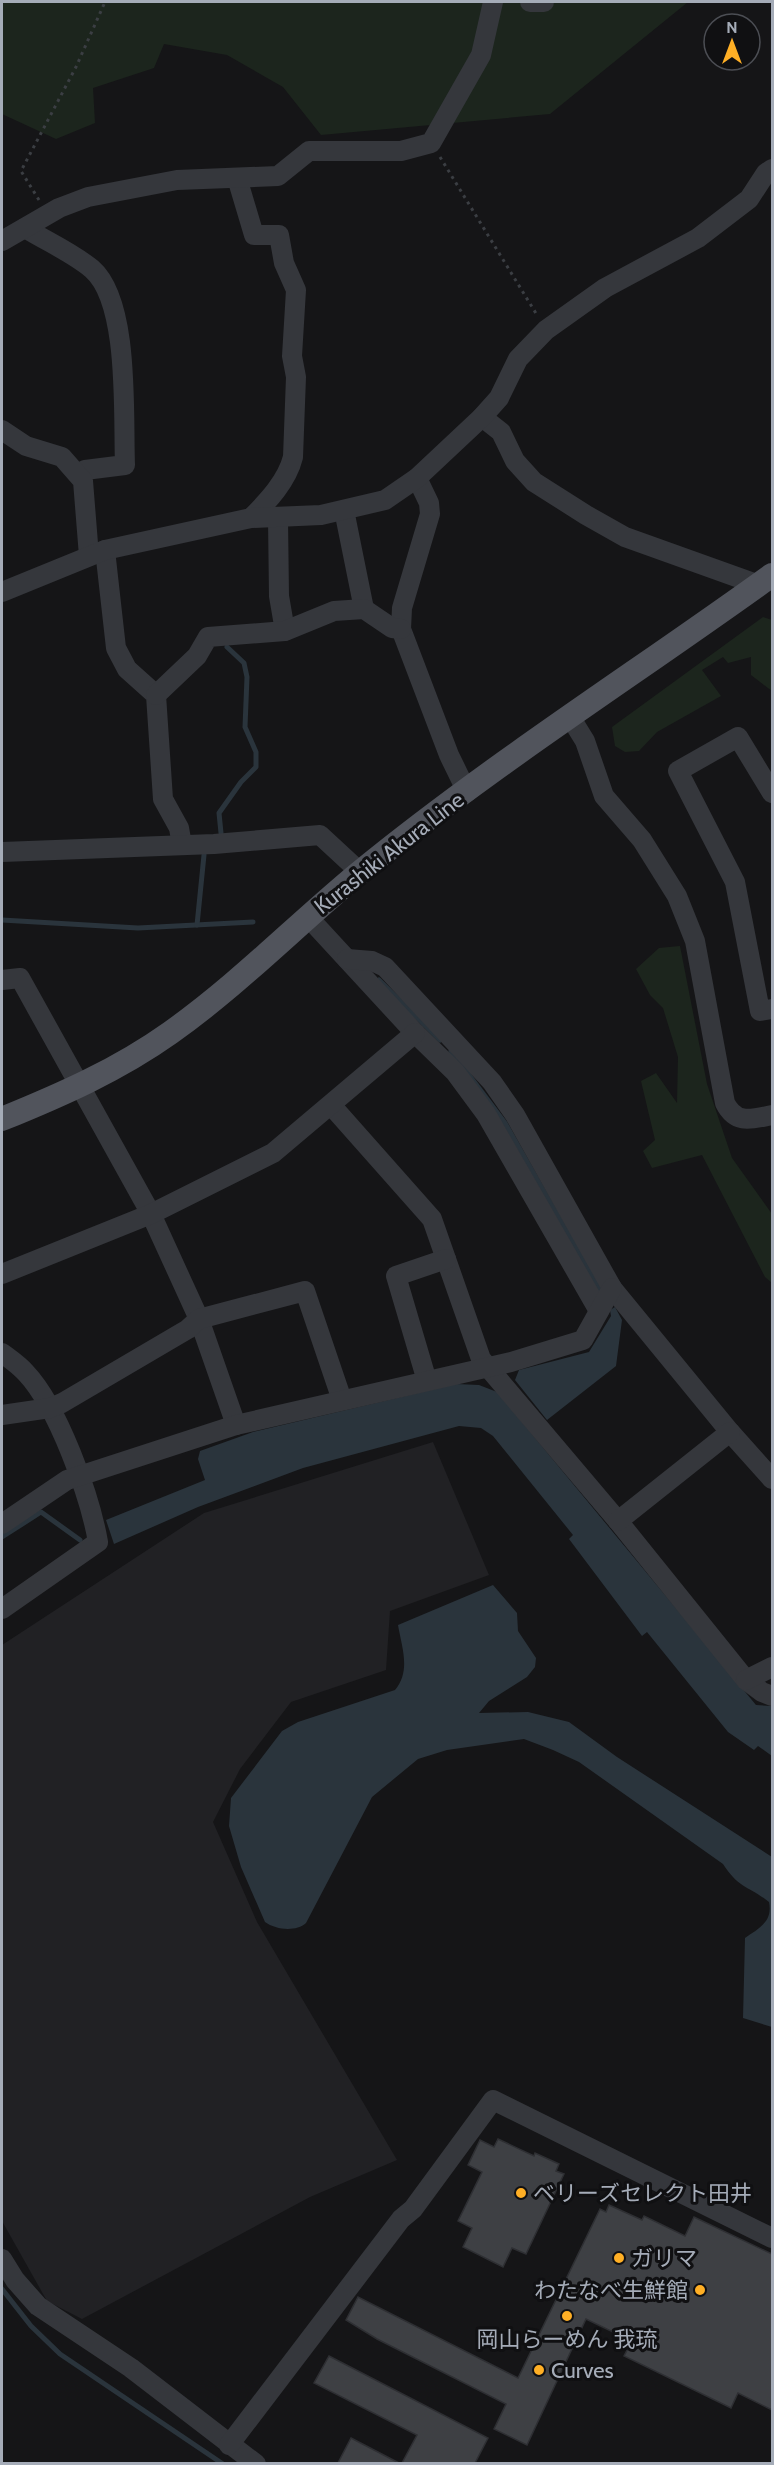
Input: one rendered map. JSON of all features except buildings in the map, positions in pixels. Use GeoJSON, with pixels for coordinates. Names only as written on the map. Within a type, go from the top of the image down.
{"type":"FeatureCollection","features":[{"type":"Feature","properties":{"kind":"main road","name":"Kurashiki Akura Line"},"geometry":{"type":"LineString","coordinates":[[2,1119],[79,1088],[170,1033],[360,872],[570,715],[766,580]]}},
{"type":"Feature","properties":{"kind":"street"},"geometry":{"type":"LineString","coordinates":[[2,241],[59,208],[88,197],[177,180],[278,176],[309,151],[401,151],[431,143],[481,55],[493,2]]}},
{"type":"Feature","properties":{"kind":"street"},"geometry":{"type":"LineString","coordinates":[[530,2],[544,2]]}},
{"type":"Feature","properties":{"kind":"street"},"geometry":{"type":"LineString","coordinates":[[2,592],[97,553],[251,518],[278,519],[321,515],[385,500],[417,478],[483,417],[499,398],[519,359],[546,330],[605,288],[698,238],[748,199],[766,173],[772,169]]}},
{"type":"Feature","properties":{"kind":"street"},"geometry":{"type":"LineString","coordinates":[[237,178],[254,235],[279,235],[284,263],[296,290],[292,356],[296,377],[293,457],[290,469],[269,499],[251,518]]}},
{"type":"Feature","properties":{"kind":"street"},"geometry":{"type":"LineString","coordinates":[[25,228],[93,269],[110,295],[118,322],[125,465],[85,470],[78,474]]}},
{"type":"Feature","properties":{"kind":"street"},"geometry":{"type":"LineString","coordinates":[[483,417],[501,432],[515,461],[534,482],[586,515],[625,537],[766,580]]}},
{"type":"Feature","properties":{"kind":"street"},"geometry":{"type":"LineString","coordinates":[[2,430],[26,447],[62,457],[83,481],[116,648],[127,669],[156,695],[163,799],[179,828],[182,845]]}},
{"type":"Feature","properties":{"kind":"street"},"geometry":{"type":"LineString","coordinates":[[417,478],[429,503],[430,514],[402,608],[401,629],[449,755],[467,792]]}},
{"type":"Feature","properties":{"kind":"street"},"geometry":{"type":"LineString","coordinates":[[344,510],[364,609]]}},
{"type":"Feature","properties":{"kind":"street"},"geometry":{"type":"LineString","coordinates":[[278,519],[279,596],[285,631]]}},
{"type":"Feature","properties":{"kind":"street"},"geometry":{"type":"LineString","coordinates":[[156,695],[197,656],[208,637],[285,631],[334,610],[364,609],[392,628],[401,629]]}},
{"type":"Feature","properties":{"kind":"street"},"geometry":{"type":"LineString","coordinates":[[570,715],[585,741],[604,796],[642,840],[677,896],[695,941],[724,1103],[734,1116],[745,1121],[772,1115]]}},
{"type":"Feature","properties":{"kind":"street"},"geometry":{"type":"LineString","coordinates":[[772,793],[738,737],[678,771],[735,882],[760,1011],[772,1010]]}},
{"type":"Feature","properties":{"kind":"street"},"geometry":{"type":"LineString","coordinates":[[2,852],[182,845],[320,835],[360,872]]}},
{"type":"Feature","properties":{"kind":"street"},"geometry":{"type":"LineString","coordinates":[[308,917],[415,1034],[455,1072],[486,1114],[605,1300],[772,1479]]}},
{"type":"Feature","properties":{"kind":"street"},"geometry":{"type":"LineString","coordinates":[[347,958],[372,961],[385,967],[492,1082],[515,1115],[605,1300]]}},
{"type":"Feature","properties":{"kind":"street"},"geometry":{"type":"LineString","coordinates":[[2,980],[20,978],[79,1088],[151,1214],[199,1319],[236,1425]]}},
{"type":"Feature","properties":{"kind":"street"},"geometry":{"type":"LineString","coordinates":[[2,1274],[151,1214],[273,1153],[415,1034]]}},
{"type":"Feature","properties":{"kind":"street"},"geometry":{"type":"LineString","coordinates":[[331,1105],[432,1219],[481,1359],[618,1521],[746,1680],[772,1696]]}},
{"type":"Feature","properties":{"kind":"street"},"geometry":{"type":"LineString","coordinates":[[428,1381],[396,1276],[446,1258]]}},
{"type":"Feature","properties":{"kind":"street"},"geometry":{"type":"LineString","coordinates":[[2,1415],[50,1408],[188,1329],[199,1319],[305,1292],[342,1401]]}},
{"type":"Feature","properties":{"kind":"street"},"geometry":{"type":"LineString","coordinates":[[2,1524],[78,1476],[236,1425],[488,1367],[584,1340],[605,1300]]}},
{"type":"Feature","properties":{"kind":"street"},"geometry":{"type":"LineString","coordinates":[[2,1353],[26,1373],[50,1408],[78,1476],[97,1534],[2,1610]]}},
{"type":"Feature","properties":{"kind":"street"},"geometry":{"type":"LineString","coordinates":[[618,1521],[730,1432]]}},
{"type":"Feature","properties":{"kind":"street"},"geometry":{"type":"LineString","coordinates":[[746,1680],[772,1667]]}},
{"type":"Feature","properties":{"kind":"street"},"geometry":{"type":"LineString","coordinates":[[229,2445],[401,2218],[413,2209],[493,2100],[772,2238]]}},
{"type":"Feature","properties":{"kind":"street"},"geometry":{"type":"LineString","coordinates":[[2,2259],[15,2280],[38,2306],[131,2368],[229,2445],[256,2463]]}},
{"type":"Feature","properties":{"kind":"path"},"geometry":{"type":"LineString","coordinates":[[47,217],[21,171],[76,67],[105,2]]}},
{"type":"Feature","properties":{"kind":"path"},"geometry":{"type":"LineString","coordinates":[[431,143],[546,330]]}},
{"type":"Feature","properties":{"kind":"shaded area"},"geometry":{"type":"Polygon","coordinates":[[[2,2],[688,2],[550,114],[321,135],[283,87],[227,55],[164,44],[154,68],[93,88],[95,123],[56,139],[2,114],[2,2]]]}},
{"type":"Feature","properties":{"kind":"shaded area"},"geometry":{"type":"Polygon","coordinates":[[[763,617],[772,620],[772,691],[751,675],[751,657],[728,663],[723,657],[702,670],[721,696],[657,732],[639,751],[625,752],[615,746],[612,727],[763,617]]]}},
{"type":"Feature","properties":{"kind":"shaded area"},"geometry":{"type":"Polygon","coordinates":[[[680,946],[707,1084],[732,1158],[772,1214],[772,1283],[765,1277],[702,1155],[652,1168],[643,1151],[655,1140],[641,1081],[656,1073],[677,1103],[678,1057],[663,1008],[650,995],[636,969],[659,948],[680,946]]]}},
{"type":"Feature","properties":{"kind":"shaded area"},"geometry":{"type":"Polygon","coordinates":[[[615,1307],[622,1320],[616,1366],[547,1420],[515,1380],[519,1370],[589,1352],[611,1316],[610,1310],[615,1307]]]}},
{"type":"Feature","properties":{"kind":"shaded area"},"geometry":{"type":"Polygon","coordinates":[[[456,1384],[479,1385],[497,1392],[756,1705],[772,1706],[772,1756],[758,1746],[754,1750],[728,1732],[647,1632],[642,1636],[569,1539],[573,1535],[493,1436],[481,1428],[459,1426],[303,1468],[198,1507],[114,1544],[106,1520],[205,1480],[198,1459],[200,1451],[253,1432],[456,1384]]]}},
{"type":"Feature","properties":{"kind":"shaded area"},"geometry":{"type":"Polygon","coordinates":[[[433,1442],[489,1575],[390,1611],[386,1670],[291,1702],[240,1769],[213,1822],[257,1922],[397,2160],[310,2197],[82,2319],[47,2301],[2,2221],[2,1645],[204,1513],[433,1442]]]}},
{"type":"Feature","properties":{"kind":"shaded area"},"geometry":{"type":"Polygon","coordinates":[[[493,1585],[517,1613],[518,1631],[536,1658],[535,1667],[527,1677],[489,1701],[479,1713],[528,1712],[569,1722],[617,1757],[772,1857],[772,2027],[743,2018],[745,1938],[767,1920],[769,1902],[739,1883],[723,1864],[579,1762],[524,1739],[447,1750],[418,1759],[372,1797],[306,1923],[297,1928],[286,1929],[265,1922],[241,1867],[229,1826],[231,1798],[282,1731],[298,1722],[395,1690],[400,1683],[404,1667],[398,1625],[493,1585]]]}},
{"type":"Feature","properties":{"kind":"waterway"},"geometry":{"type":"LineString","coordinates":[[221,833],[219,813],[241,782],[256,767],[256,752],[245,727],[247,677],[244,663],[227,647]]}},
{"type":"Feature","properties":{"kind":"waterway"},"geometry":{"type":"LineString","coordinates":[[197,925],[204,855]]}},
{"type":"Feature","properties":{"kind":"waterway"},"geometry":{"type":"LineString","coordinates":[[2,920],[138,928],[253,922]]}},
{"type":"Feature","properties":{"kind":"waterway"},"geometry":{"type":"LineString","coordinates":[[379,980],[440,1040]]}},
{"type":"Feature","properties":{"kind":"waterway"},"geometry":{"type":"LineString","coordinates":[[451,1051],[505,1123],[603,1295]]}},
{"type":"Feature","properties":{"kind":"waterway"},"geometry":{"type":"LineString","coordinates":[[2,1537],[41,1512],[80,1540]]}},
{"type":"Feature","properties":{"kind":"waterway"},"geometry":{"type":"LineString","coordinates":[[2,2289],[31,2326],[60,2354],[223,2464]]}},
{"type":"Feature","properties":{"kind":"place","name":"ベリーズセレクト田井"},"geometry":{"type":"Point","coordinates":[521,2193]}},
{"type":"Feature","properties":{"kind":"place","name":"ガリマ"},"geometry":{"type":"Point","coordinates":[619,2258]}},
{"type":"Feature","properties":{"kind":"place","name":"わたなべ生鮮館"},"geometry":{"type":"Point","coordinates":[700,2290]}},
{"type":"Feature","properties":{"kind":"place","name":"岡山らーめん 我琉"},"geometry":{"type":"Point","coordinates":[567,2316]}},
{"type":"Feature","properties":{"kind":"place","name":"Curves"},"geometry":{"type":"Point","coordinates":[539,2370]}}]}
